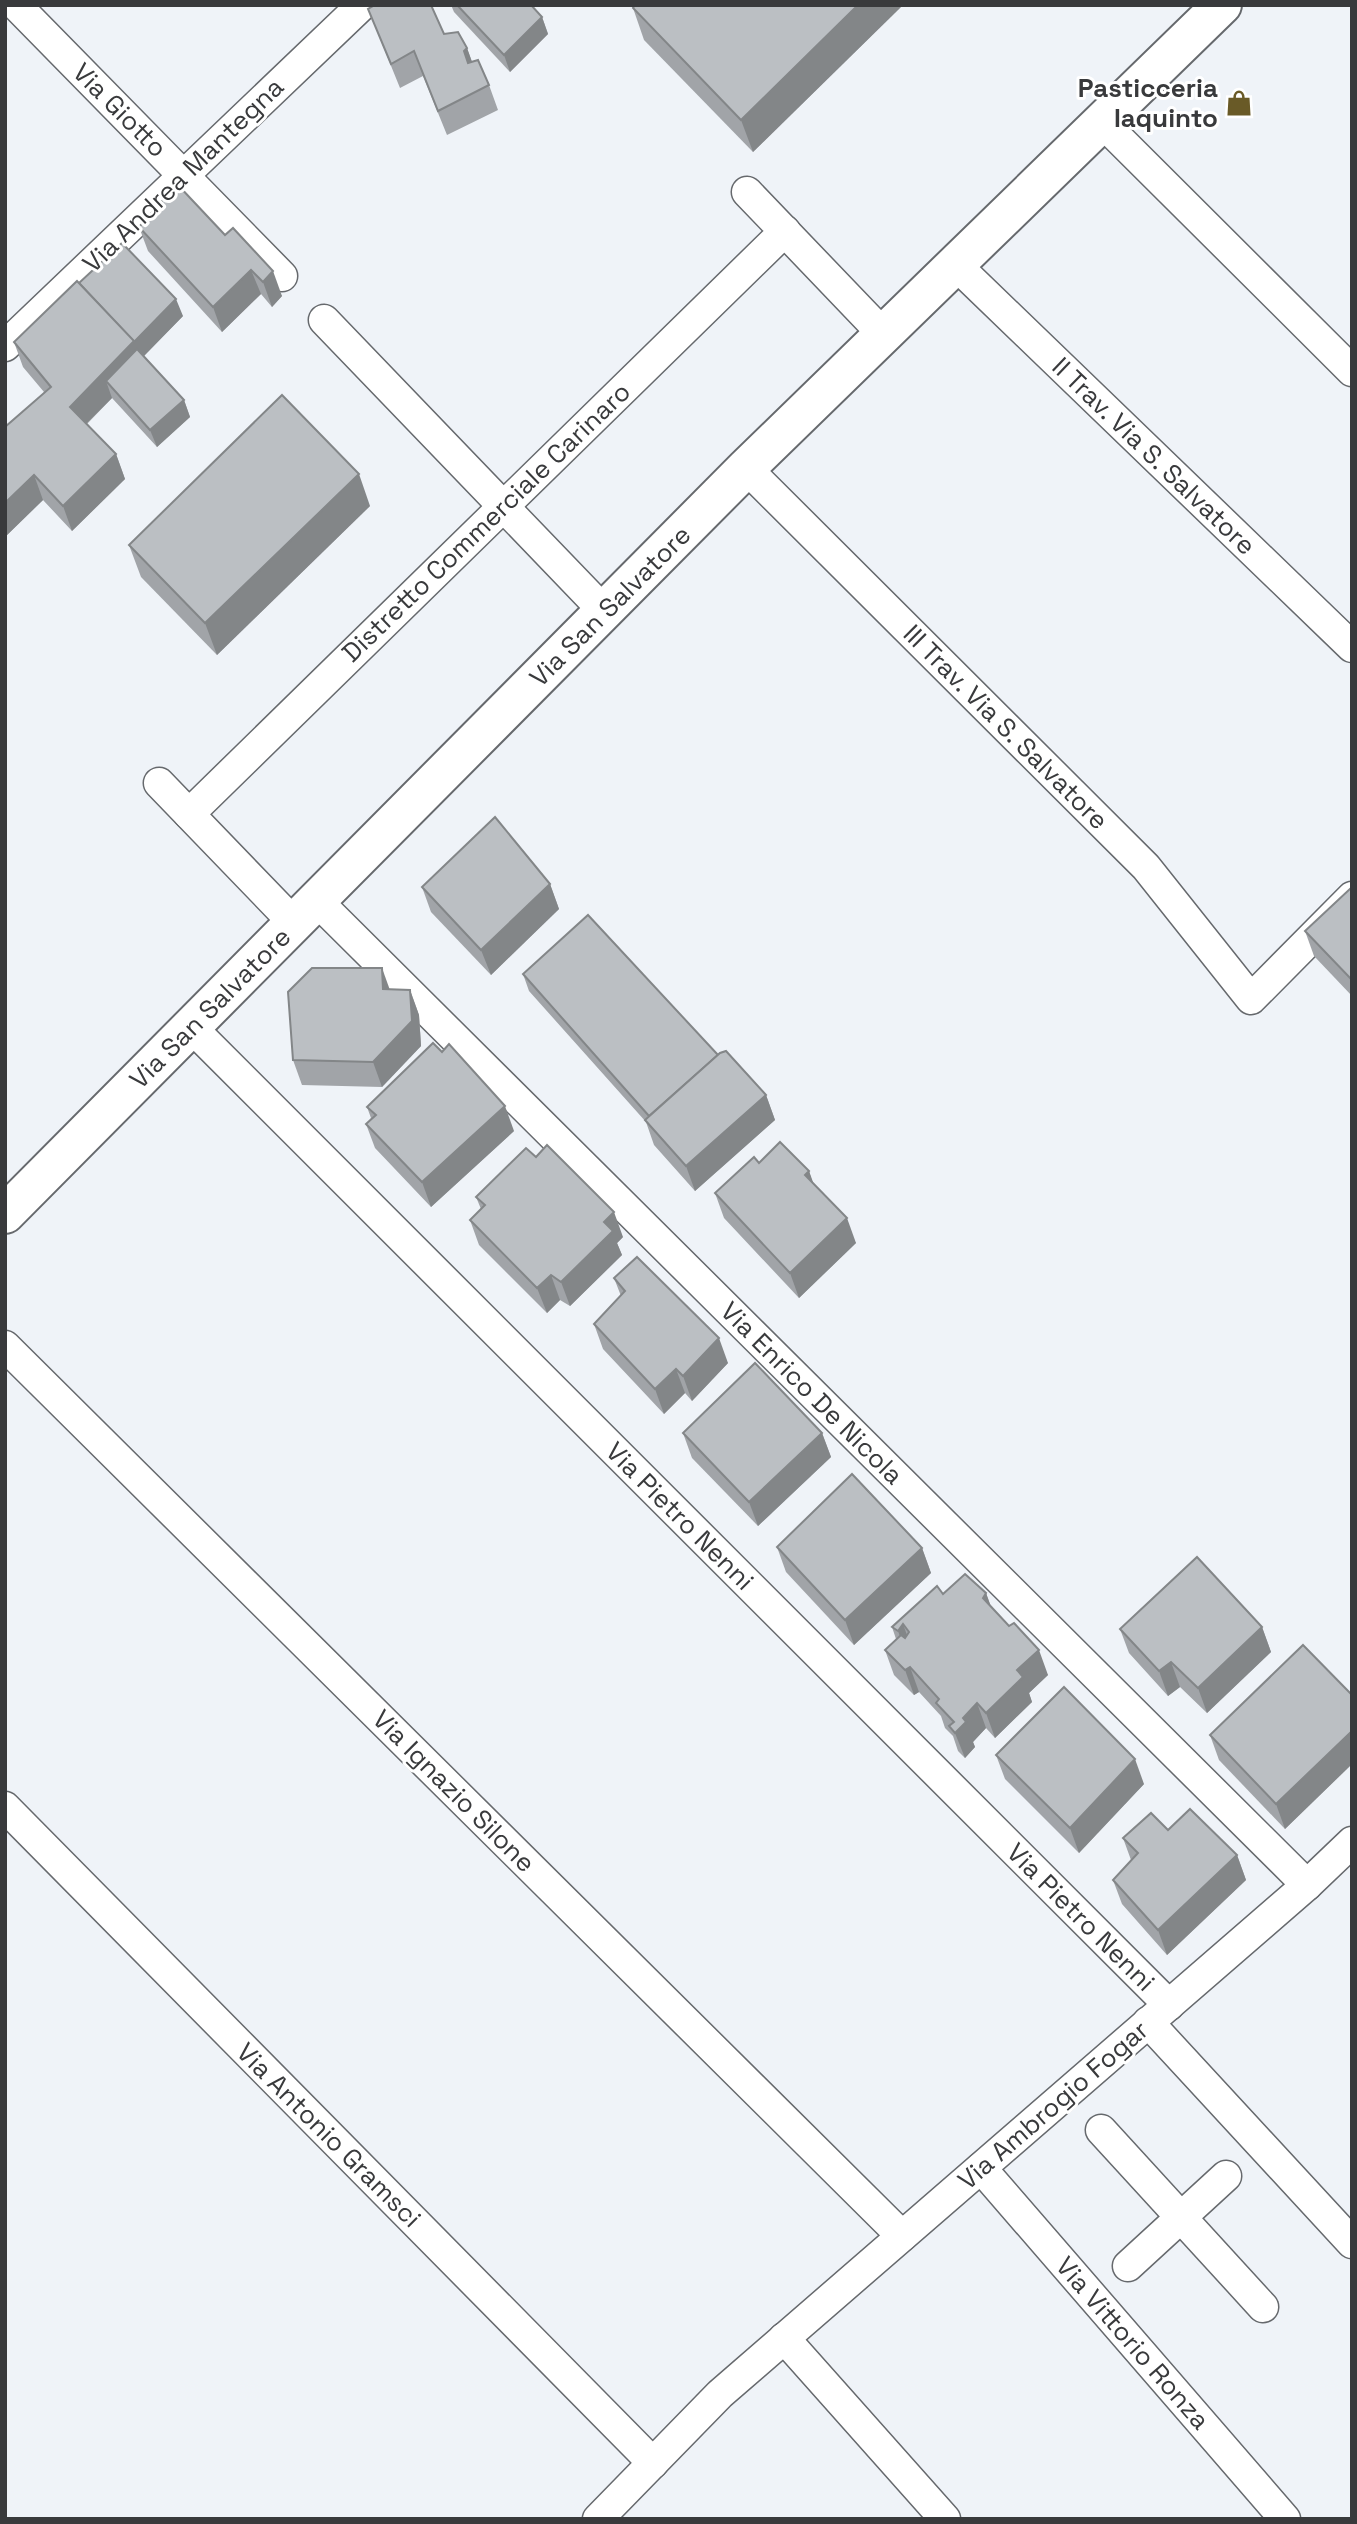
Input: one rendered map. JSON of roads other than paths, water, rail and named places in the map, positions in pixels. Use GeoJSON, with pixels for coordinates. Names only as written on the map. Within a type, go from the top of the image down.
{"type":"FeatureCollection","features":[{"type":"Feature","properties":{"kind":"street","name":"Via Giotto"},"geometry":{"type":"LineString","coordinates":[[16,5],[282,276]]}},
{"type":"Feature","properties":{"kind":"street","name":"Via Andrea Mantegna"},"geometry":{"type":"LineString","coordinates":[[5,346],[362,5]]}},
{"type":"Feature","properties":{"kind":"street","name":"Via San Salvatore"},"geometry":{"type":"LineString","coordinates":[[5,1214],[746,468],[1222,5]]}},
{"type":"Feature","properties":{"kind":"street"},"geometry":{"type":"LineString","coordinates":[[1103,123],[1352,371]]}},
{"type":"Feature","properties":{"kind":"street"},"geometry":{"type":"LineString","coordinates":[[747,192],[884,335]]}},
{"type":"Feature","properties":{"kind":"street","name":"Distretto Commerciale Carinaro"},"geometry":{"type":"LineString","coordinates":[[189,814],[785,231]]}},
{"type":"Feature","properties":{"kind":"street","name":"II Trav. Via S. Salvatore"},"geometry":{"type":"LineString","coordinates":[[956,265],[1352,647]]}},
{"type":"Feature","properties":{"kind":"street"},"geometry":{"type":"LineString","coordinates":[[324,320],[604,611]]}},
{"type":"Feature","properties":{"kind":"street","name":"III Trav. Via S. Salvatore"},"geometry":{"type":"LineString","coordinates":[[746,468],[1146,867],[1251,999],[1352,897]]}},
{"type":"Feature","properties":{"kind":"street","name":"Via Enrico De Nicola"},"geometry":{"type":"LineString","coordinates":[[159,783],[189,814],[305,912],[1307,1885]]}},
{"type":"Feature","properties":{"kind":"street","name":"Via Pietro Nenni"},"geometry":{"type":"LineString","coordinates":[[191,1027],[1159,2014],[1352,2243]]}},
{"type":"Feature","properties":{"kind":"street","name":"Via Ignazio Silone"},"geometry":{"type":"LineString","coordinates":[[5,1346],[902,2236]]}},
{"type":"Feature","properties":{"kind":"street","name":"Via Antonio Gramsci"},"geometry":{"type":"LineString","coordinates":[[5,1807],[653,2463]]}},
{"type":"Feature","properties":{"kind":"street","name":"Via Ambrogio Fogar"},"geometry":{"type":"LineString","coordinates":[[598,2519],[720,2394],[1307,1885],[1352,1842]]}},
{"type":"Feature","properties":{"kind":"street"},"geometry":{"type":"LineString","coordinates":[[1101,2130],[1263,2306]]}},
{"type":"Feature","properties":{"kind":"street","name":"Via Vittorio Ronza"},"geometry":{"type":"LineString","coordinates":[[981,2168],[1285,2519]]}},
{"type":"Feature","properties":{"kind":"street"},"geometry":{"type":"LineString","coordinates":[[1128,2266],[1226,2176]]}},
{"type":"Feature","properties":{"kind":"street"},"geometry":{"type":"LineString","coordinates":[[784,2338],[945,2519]]}},
{"type":"Feature","properties":{"kind":"place","name":"Pasticceria Iaquinto"},"geometry":{"type":"Point","coordinates":[1239,103]}}]}
